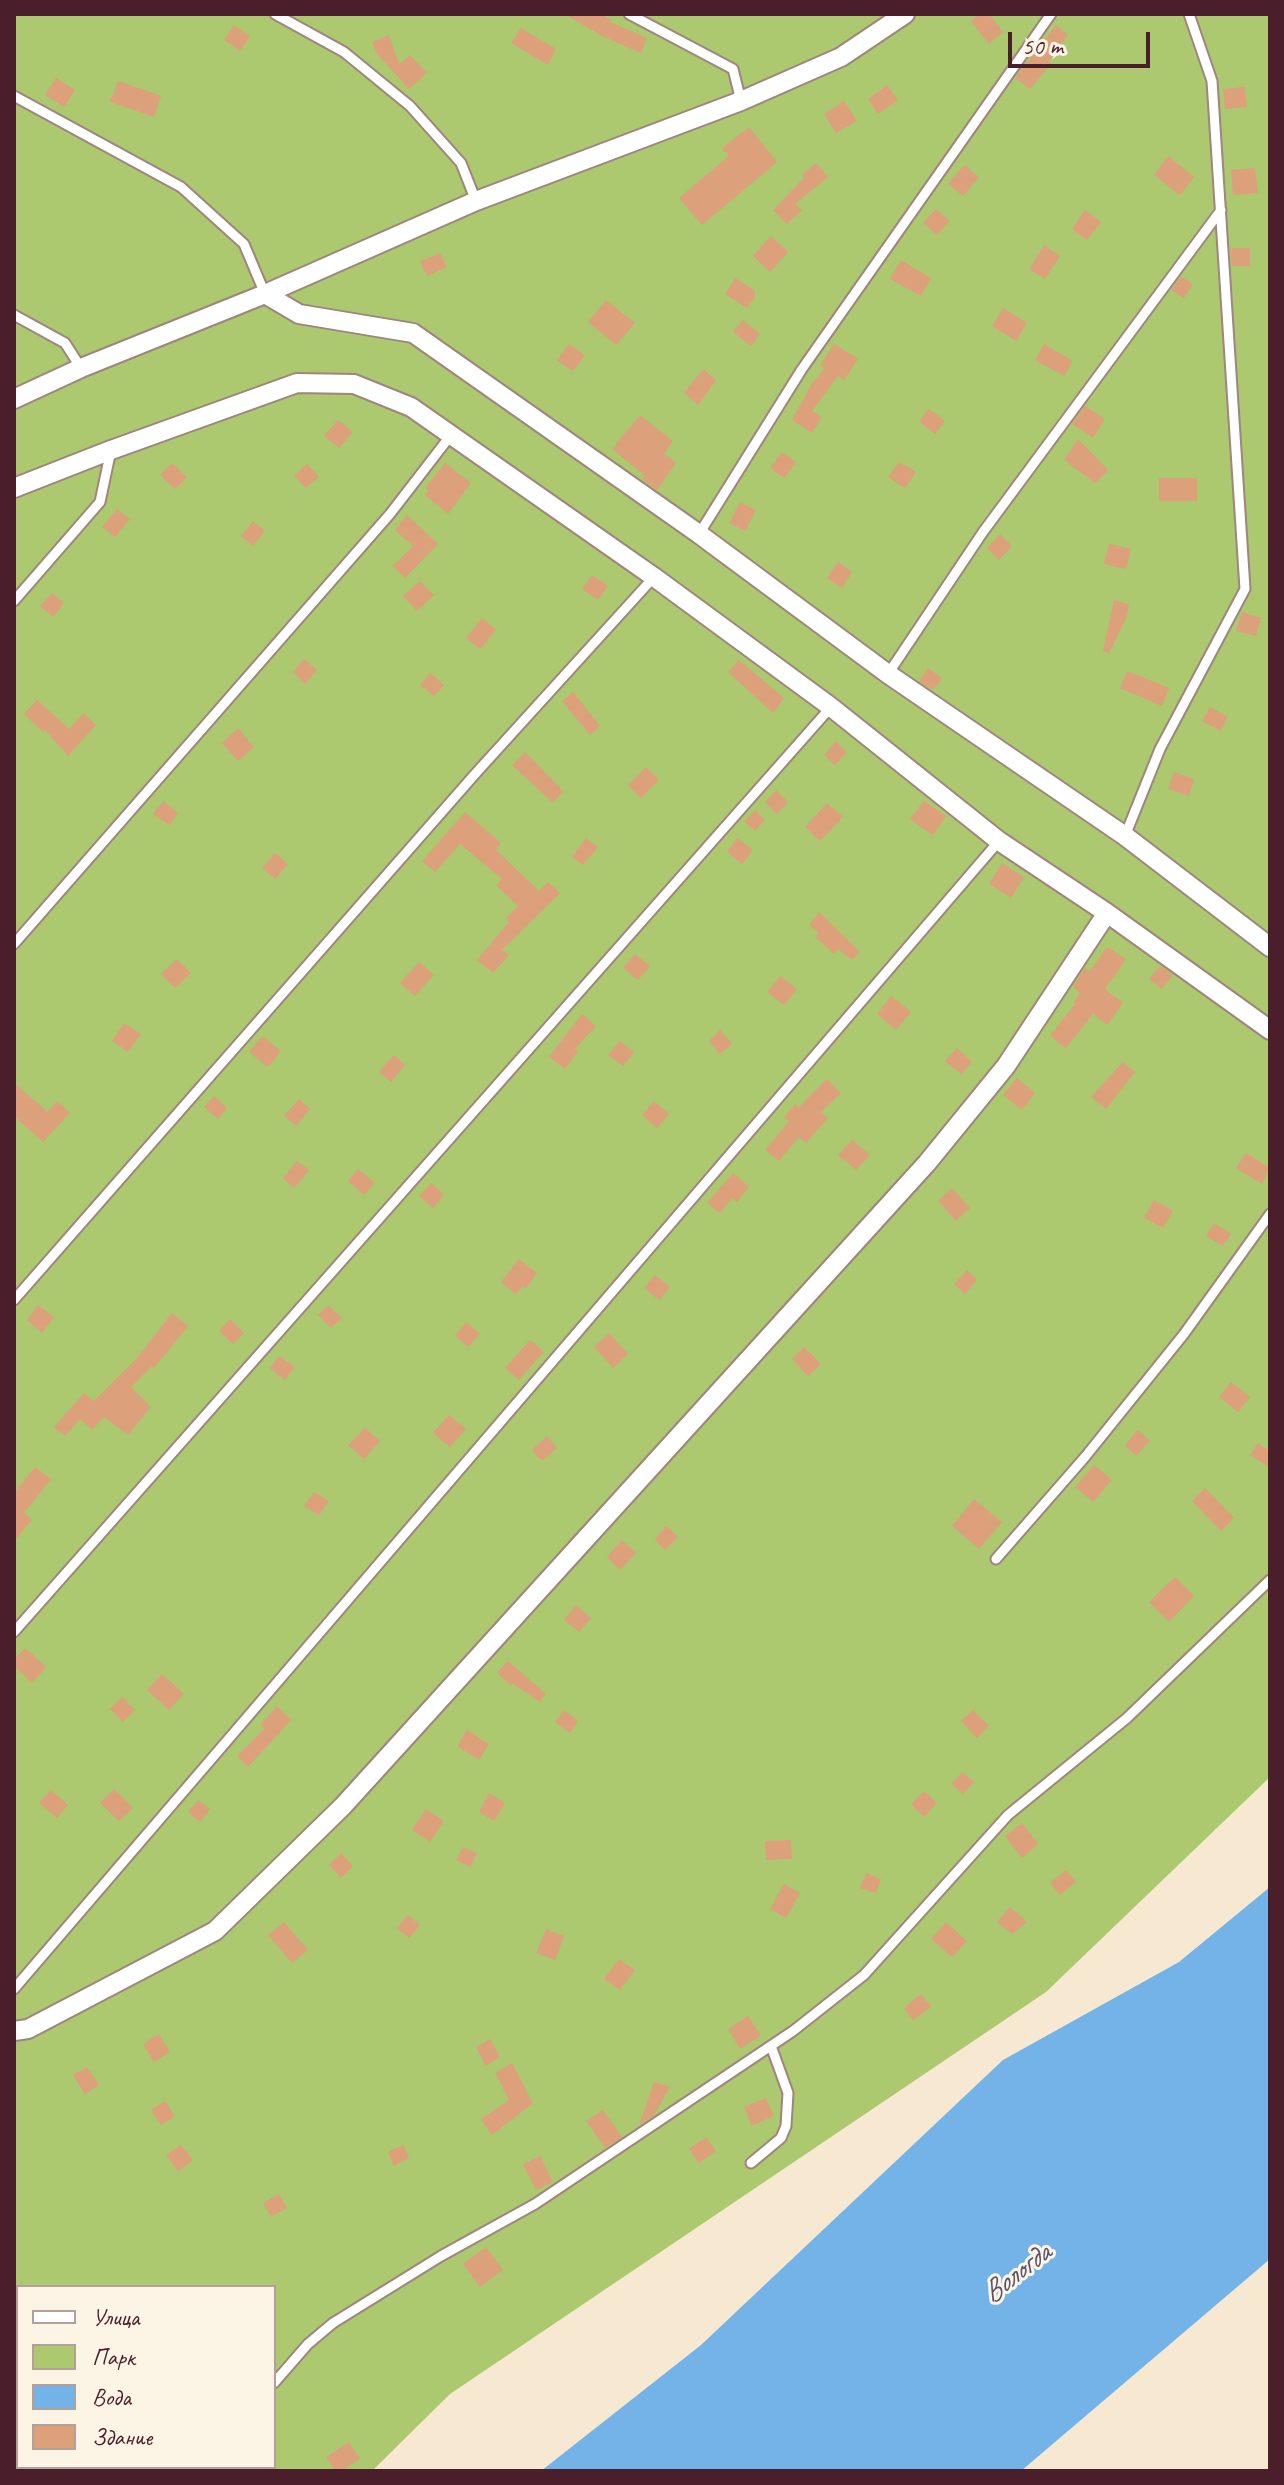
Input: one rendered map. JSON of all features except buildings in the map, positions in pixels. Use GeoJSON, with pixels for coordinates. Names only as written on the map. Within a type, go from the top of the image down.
{"type":"FeatureCollection","features":[{"type":"Feature","properties":{"kind":"street"},"geometry":{"type":"LineString","coordinates":[[14,399],[476,201],[741,101],[841,57],[905,14]]}},
{"type":"Feature","properties":{"kind":"street"},"geometry":{"type":"LineString","coordinates":[[265,294],[299,314],[413,333],[699,534],[888,674],[1125,836],[1270,947]]}},
{"type":"Feature","properties":{"kind":"street"},"geometry":{"type":"LineString","coordinates":[[14,488],[297,383],[354,384],[411,407],[654,577],[831,707],[999,841],[1107,913],[1270,1030]]}},
{"type":"Feature","properties":{"kind":"street"},"geometry":{"type":"LineString","coordinates":[[14,2031],[28,2029],[215,1931],[343,1806],[927,1163],[1006,1066],[1107,913]]}},
{"type":"Feature","properties":{"kind":"lane"},"geometry":{"type":"LineString","coordinates":[[275,14],[344,52],[410,106],[461,163],[476,201]]}},
{"type":"Feature","properties":{"kind":"lane"},"geometry":{"type":"LineString","coordinates":[[629,14],[733,69],[741,101]]}},
{"type":"Feature","properties":{"kind":"lane"},"geometry":{"type":"LineString","coordinates":[[699,534],[802,369],[1051,14]]}},
{"type":"Feature","properties":{"kind":"lane"},"geometry":{"type":"LineString","coordinates":[[1125,836],[1160,749],[1245,589],[1212,81],[1189,14]]}},
{"type":"Feature","properties":{"kind":"lane"},"geometry":{"type":"LineString","coordinates":[[14,96],[181,187],[244,244],[265,294]]}},
{"type":"Feature","properties":{"kind":"lane"},"geometry":{"type":"LineString","coordinates":[[888,674],[983,532],[1221,210]]}},
{"type":"Feature","properties":{"kind":"lane"},"geometry":{"type":"LineString","coordinates":[[14,315],[65,343],[81,368]]}},
{"type":"Feature","properties":{"kind":"lane"},"geometry":{"type":"LineString","coordinates":[[14,944],[390,514],[451,435]]}},
{"type":"Feature","properties":{"kind":"lane"},"geometry":{"type":"LineString","coordinates":[[14,601],[100,502],[111,450]]}},
{"type":"Feature","properties":{"kind":"lane"},"geometry":{"type":"LineString","coordinates":[[14,1300],[476,773],[654,577]]}},
{"type":"Feature","properties":{"kind":"lane"},"geometry":{"type":"LineString","coordinates":[[14,1632],[831,707]]}},
{"type":"Feature","properties":{"kind":"lane"},"geometry":{"type":"LineString","coordinates":[[14,1989],[999,841]]}},
{"type":"Feature","properties":{"kind":"lane"},"geometry":{"type":"LineString","coordinates":[[996,1559],[1085,1457],[1184,1334],[1270,1214]]}},
{"type":"Feature","properties":{"kind":"lane"},"geometry":{"type":"LineString","coordinates":[[276,2381],[308,2344],[333,2323],[441,2256],[535,2204],[771,2046],[864,1975],[1008,1815],[1127,1718],[1270,1580]]}},
{"type":"Feature","properties":{"kind":"lane"},"geometry":{"type":"LineString","coordinates":[[751,2163],[781,2138],[788,2117],[788,2093],[771,2046]]}},
{"type":"Feature","properties":{"kind":"green space"},"geometry":{"type":"Polygon","coordinates":[[[14,14],[1270,14],[1270,1777],[1046,1992],[450,2394],[372,2471],[14,2471],[14,14]]]}},
{"type":"Feature","properties":{"kind":"water","name":"Вологда"},"geometry":{"type":"Polygon","coordinates":[[[1270,1887],[1270,2259],[1021,2471],[541,2471],[701,2345],[1003,2060],[1179,1962],[1270,1887]]]}}]}
